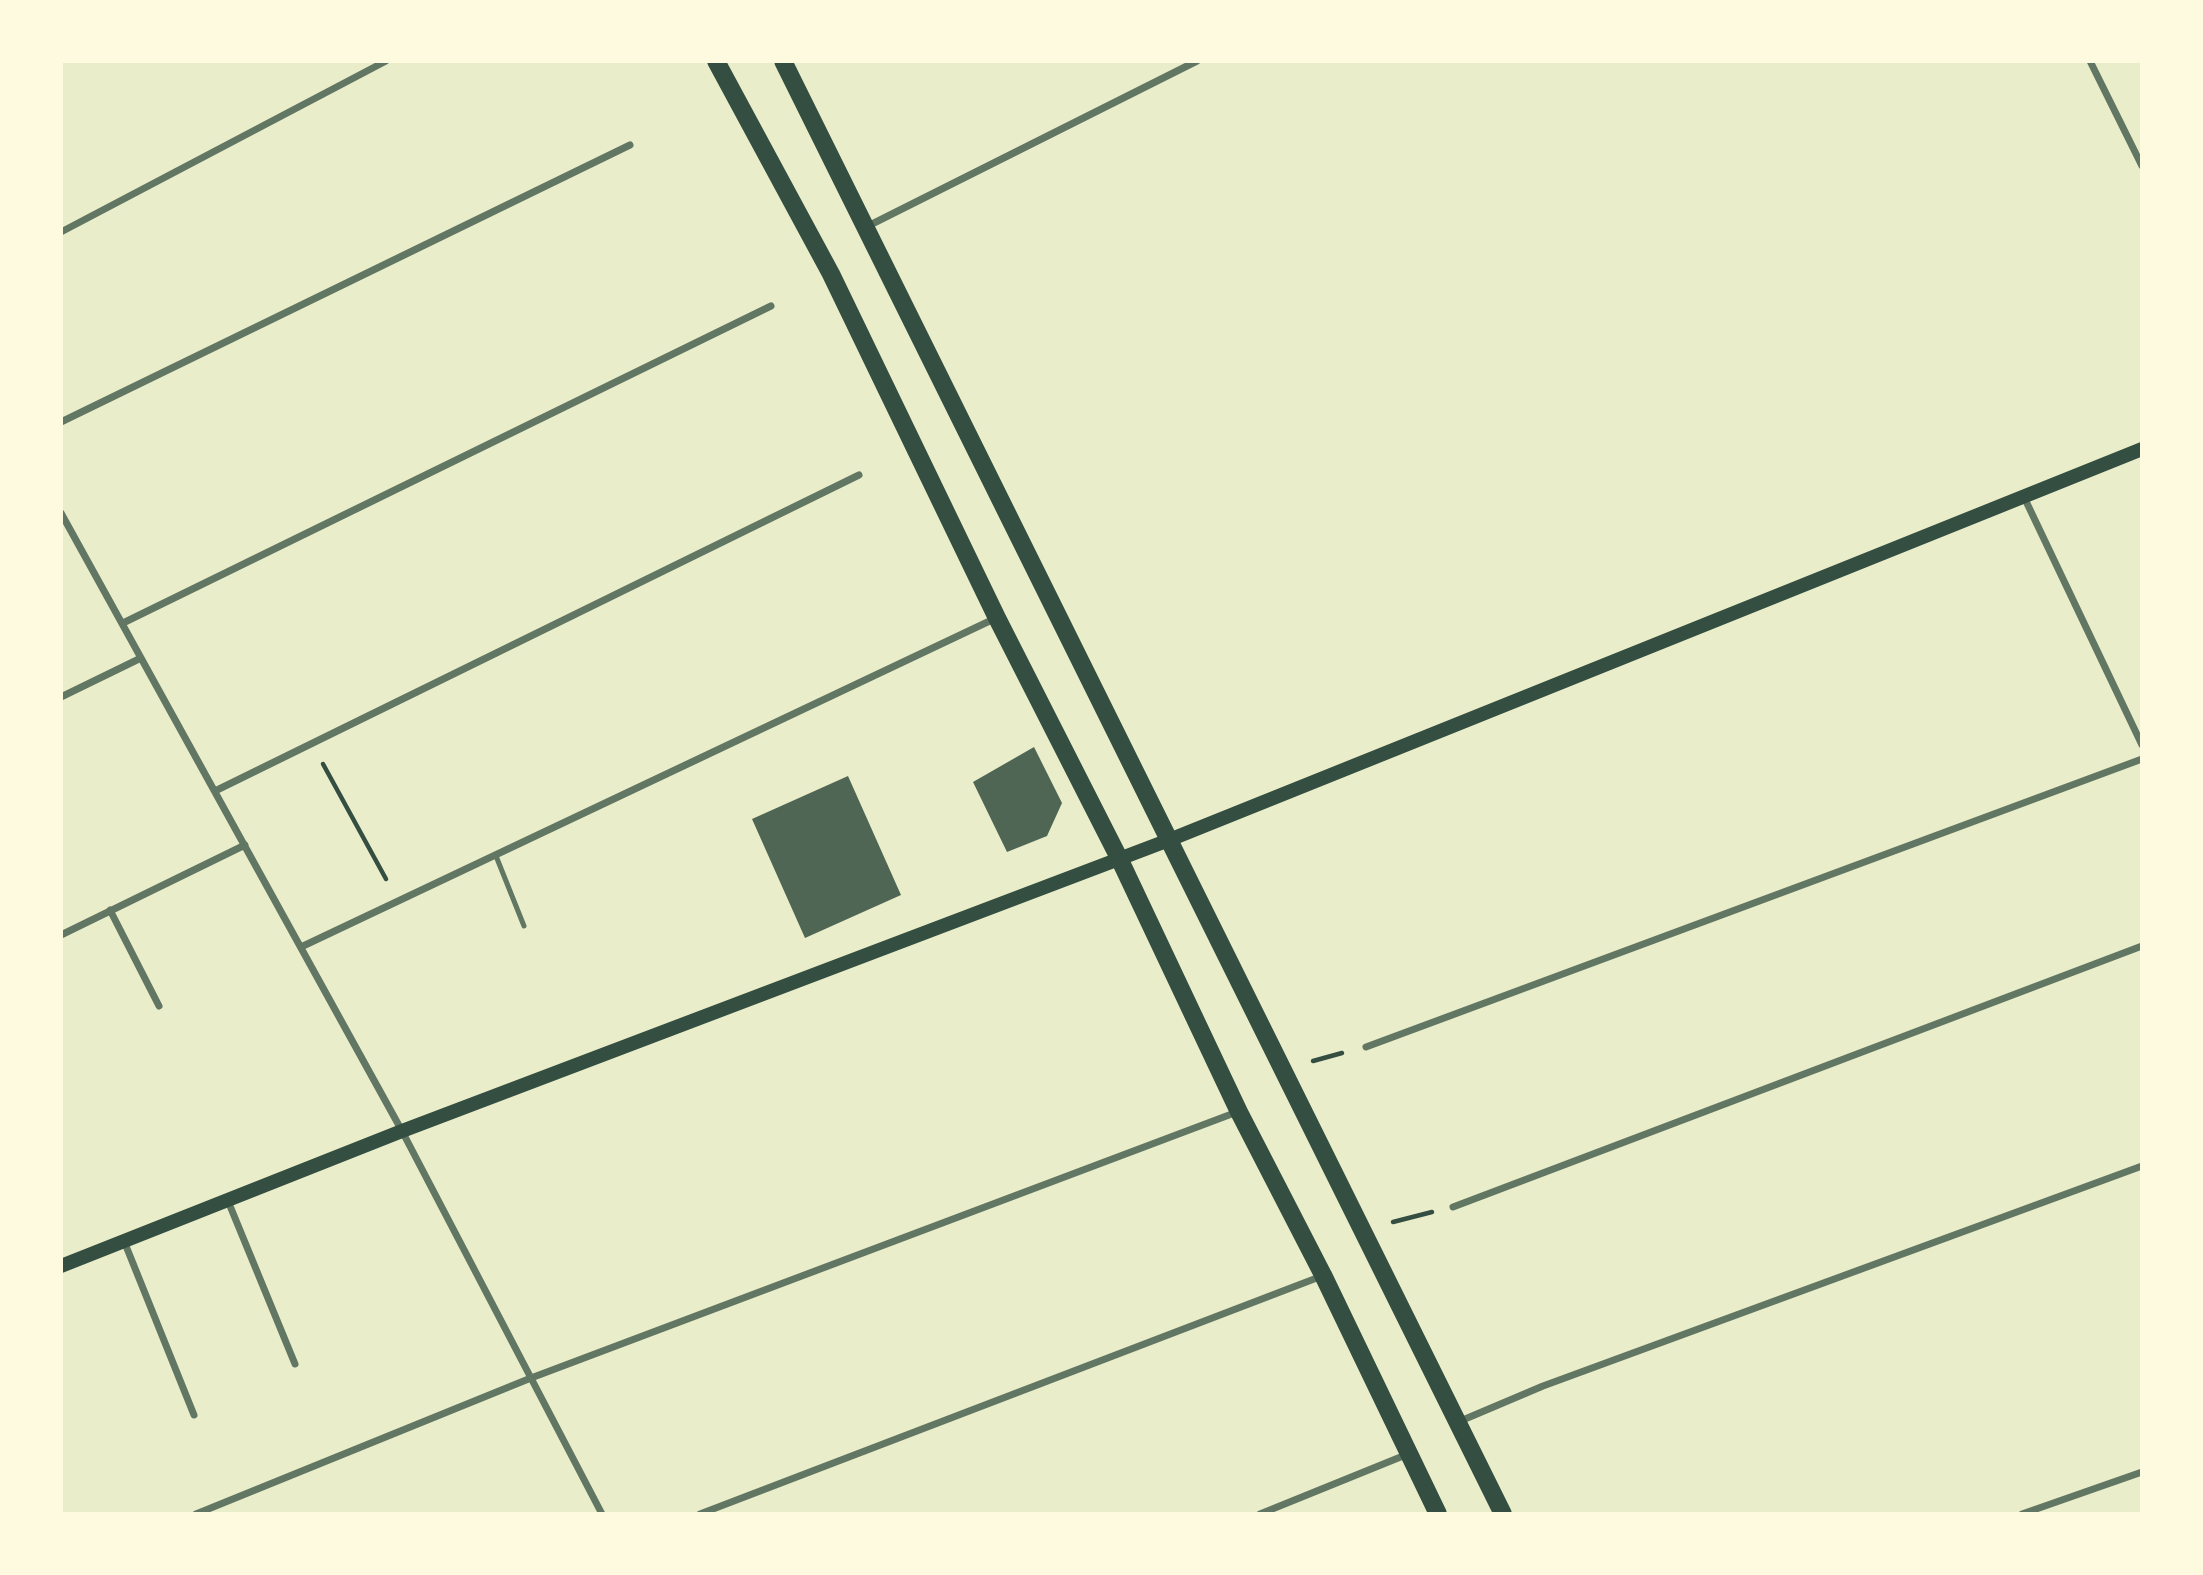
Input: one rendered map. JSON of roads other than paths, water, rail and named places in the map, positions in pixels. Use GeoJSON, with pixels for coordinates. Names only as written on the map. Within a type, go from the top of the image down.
{"type":"FeatureCollection","features":[{"type":"Feature","properties":{"kind":"main road"},"geometry":{"type":"LineString","coordinates":[[716,61],[831,274],[997,618],[1119,858],[1239,1112],[1323,1275],[1438,1514]]}},
{"type":"Feature","properties":{"kind":"main road"},"geometry":{"type":"LineString","coordinates":[[783,61],[1503,1514]]}},
{"type":"Feature","properties":{"kind":"main road"},"geometry":{"type":"LineString","coordinates":[[61,1266],[402,1131],[1169,840],[2142,449]]}},
{"type":"Feature","properties":{"kind":"street"},"geometry":{"type":"LineString","coordinates":[[61,232],[386,61]]}},
{"type":"Feature","properties":{"kind":"street"},"geometry":{"type":"LineString","coordinates":[[865,228],[1197,61]]}},
{"type":"Feature","properties":{"kind":"street"},"geometry":{"type":"LineString","coordinates":[[2090,61],[2142,166]]}},
{"type":"Feature","properties":{"kind":"street"},"geometry":{"type":"LineString","coordinates":[[61,422],[630,145]]}},
{"type":"Feature","properties":{"kind":"street"},"geometry":{"type":"LineString","coordinates":[[122,624],[771,306]]}},
{"type":"Feature","properties":{"kind":"street"},"geometry":{"type":"LineString","coordinates":[[215,791],[859,475]]}},
{"type":"Feature","properties":{"kind":"street"},"geometry":{"type":"LineString","coordinates":[[2023,496],[2142,745]]}},
{"type":"Feature","properties":{"kind":"street"},"geometry":{"type":"LineString","coordinates":[[61,513],[402,1131],[602,1514]]}},
{"type":"Feature","properties":{"kind":"street"},"geometry":{"type":"LineString","coordinates":[[301,947],[997,618]]}},
{"type":"Feature","properties":{"kind":"street"},"geometry":{"type":"LineString","coordinates":[[61,697],[141,658]]}},
{"type":"Feature","properties":{"kind":"street"},"geometry":{"type":"LineString","coordinates":[[1366,1047],[2142,759]]}},
{"type":"Feature","properties":{"kind":"street"},"geometry":{"type":"LineString","coordinates":[[61,934],[245,845]]}},
{"type":"Feature","properties":{"kind":"street"},"geometry":{"type":"LineString","coordinates":[[110,910],[159,1006]]}},
{"type":"Feature","properties":{"kind":"street"},"geometry":{"type":"LineString","coordinates":[[1453,1206],[2142,946]]}},
{"type":"Feature","properties":{"kind":"street"},"geometry":{"type":"LineString","coordinates":[[196,1514],[531,1378],[1239,1112]]}},
{"type":"Feature","properties":{"kind":"street"},"geometry":{"type":"LineString","coordinates":[[1458,1422],[1543,1386],[2142,1166]]}},
{"type":"Feature","properties":{"kind":"street"},"geometry":{"type":"LineString","coordinates":[[227,1200],[295,1364]]}},
{"type":"Feature","properties":{"kind":"street"},"geometry":{"type":"LineString","coordinates":[[124,1241],[194,1415]]}},
{"type":"Feature","properties":{"kind":"street"},"geometry":{"type":"LineString","coordinates":[[700,1514],[1323,1275]]}},
{"type":"Feature","properties":{"kind":"street"},"geometry":{"type":"LineString","coordinates":[[1260,1514],[1408,1454]]}},
{"type":"Feature","properties":{"kind":"street"},"geometry":{"type":"LineString","coordinates":[[2022,1514],[2142,1472]]}},
{"type":"Feature","properties":{"kind":"lane"},"geometry":{"type":"LineString","coordinates":[[496,856],[524,926]]}}]}
